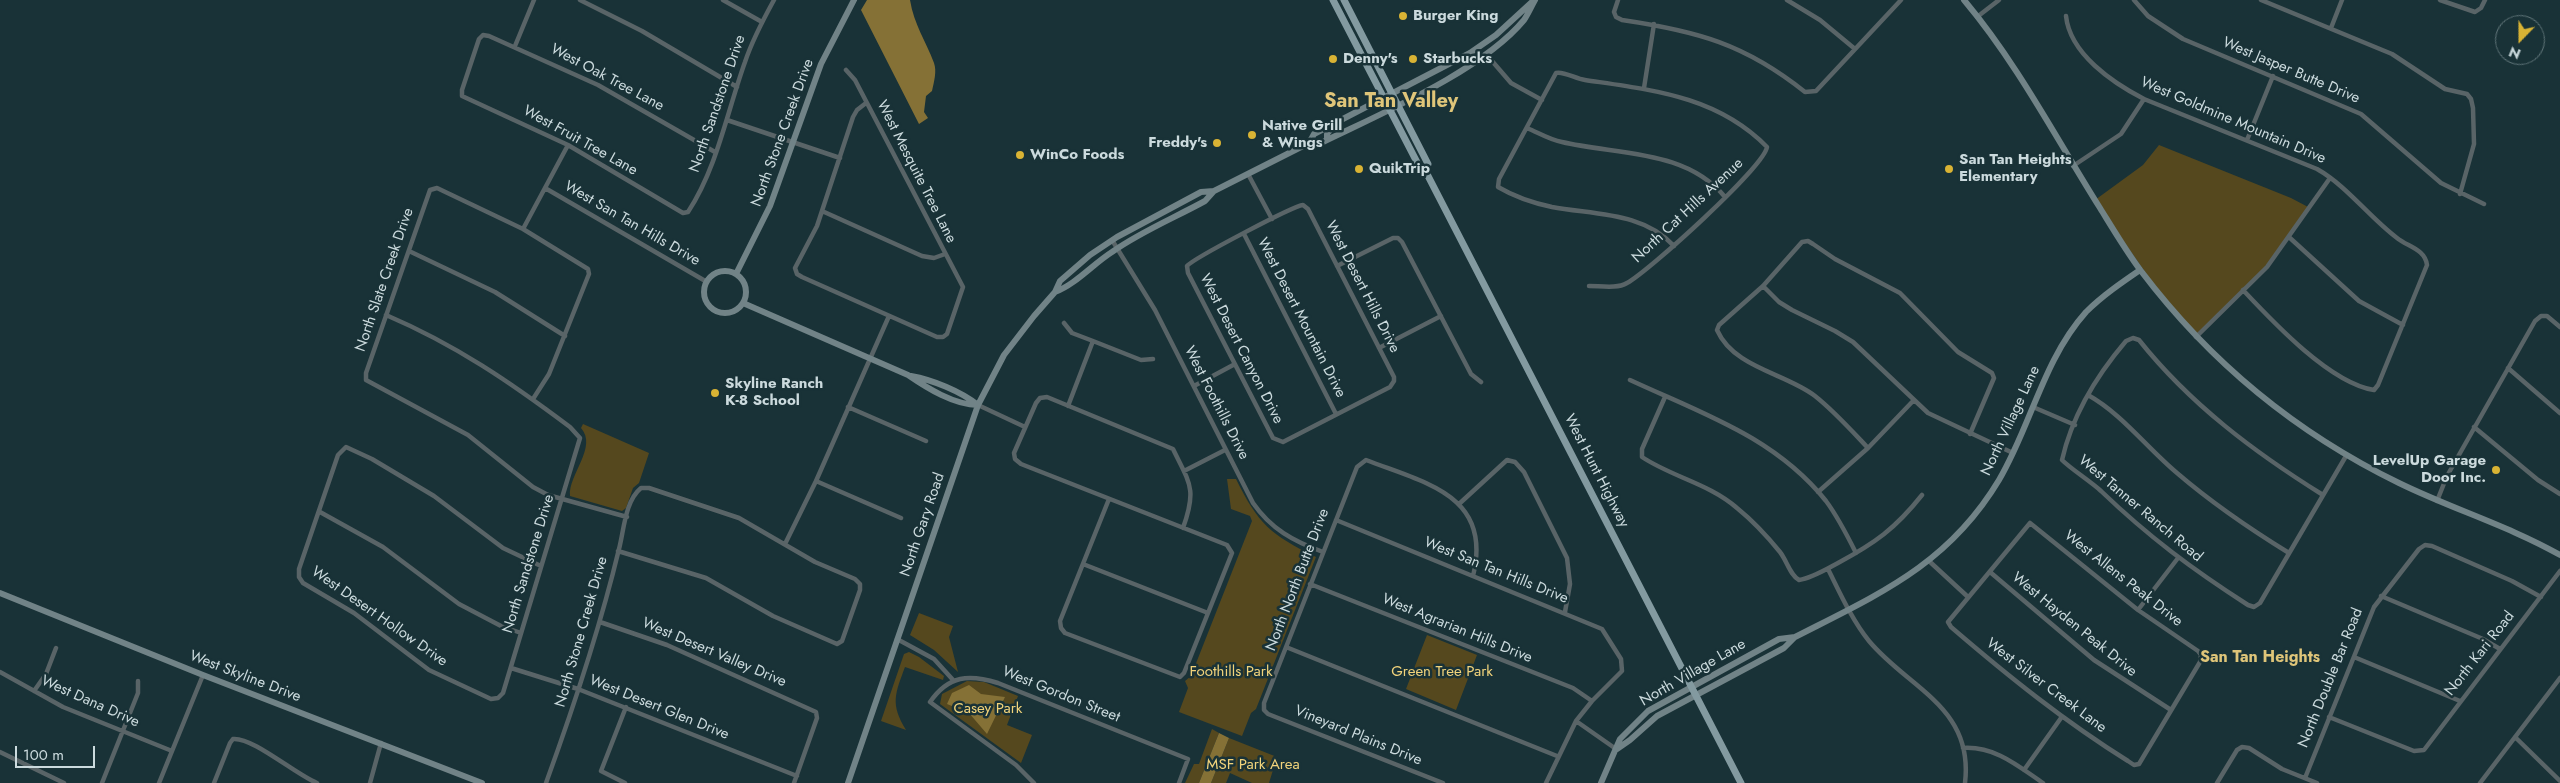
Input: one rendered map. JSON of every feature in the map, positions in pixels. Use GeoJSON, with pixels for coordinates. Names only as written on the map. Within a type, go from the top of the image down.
{"type":"FeatureCollection","features":[{"type":"Feature","properties":{"kind":"main road","name":"West Hunt Highway"},"geometry":{"type":"LineString","coordinates":[[1333,0],[1420,168],[1426,172],[1741,783]]}},
{"type":"Feature","properties":{"kind":"main road","name":"West Hunt Highway"},"geometry":{"type":"LineString","coordinates":[[1344,0],[1428,164],[1426,172]]}},
{"type":"Feature","properties":{"kind":"street"},"geometry":{"type":"LineString","coordinates":[[515,46],[534,0]]}},
{"type":"Feature","properties":{"kind":"street"},"geometry":{"type":"LineString","coordinates":[[580,0],[642,31],[737,87]]}},
{"type":"Feature","properties":{"kind":"street"},"geometry":{"type":"LineString","coordinates":[[723,0],[762,22]]}},
{"type":"Feature","properties":{"kind":"street","name":"North Sandstone Drive"},"geometry":{"type":"LineString","coordinates":[[683,213],[688,212],[698,195],[727,120],[745,62],[762,22],[774,0]]}},
{"type":"Feature","properties":{"kind":"street","name":"North Stone Creek Drive"},"geometry":{"type":"LineString","coordinates":[[736,274],[770,206],[822,64],[854,0]]}},
{"type":"Feature","properties":{"kind":"street","name":"North Gary Road"},"geometry":{"type":"LineString","coordinates":[[1055,292],[1066,288],[1117,248],[1204,201],[1214,191],[1309,142],[1314,134],[1481,46],[1534,0]]}},
{"type":"Feature","properties":{"kind":"street","name":"North Gary Road"},"geometry":{"type":"LineString","coordinates":[[1309,142],[1321,143],[1456,73],[1486,54],[1525,19],[1534,0]]}},
{"type":"Feature","properties":{"kind":"street"},"geometry":{"type":"LineString","coordinates":[[1618,0],[1614,12],[1616,17],[1700,34],[1723,42],[1773,68],[1805,92],[1810,93],[1816,91],[1900,0]]}},
{"type":"Feature","properties":{"kind":"street"},"geometry":{"type":"LineString","coordinates":[[1787,0],[1820,20],[1855,49]]}},
{"type":"Feature","properties":{"kind":"street"},"geometry":{"type":"LineString","coordinates":[[1964,0],[2003,53],[2140,270],[2196,337],[2255,392],[2316,437],[2346,456],[2437,501],[2535,541],[2560,555]]}},
{"type":"Feature","properties":{"kind":"street"},"geometry":{"type":"LineString","coordinates":[[1977,17],[1999,0]]}},
{"type":"Feature","properties":{"kind":"street","name":"West Jasper Butte Drive"},"geometry":{"type":"LineString","coordinates":[[2134,0],[2148,16],[2183,39],[2361,114],[2434,178],[2460,194],[2484,204]]}},
{"type":"Feature","properties":{"kind":"street"},"geometry":{"type":"LineString","coordinates":[[2261,0],[2392,54],[2422,76],[2445,89],[2467,94],[2471,99],[2474,144],[2460,194]]}},
{"type":"Feature","properties":{"kind":"street"},"geometry":{"type":"LineString","coordinates":[[2331,28],[2342,0]]}},
{"type":"Feature","properties":{"kind":"street"},"geometry":{"type":"LineString","coordinates":[[2440,0],[2475,12],[2481,8],[2484,0]]}},
{"type":"Feature","properties":{"kind":"street","name":"West Goldmine Mountain Drive"},"geometry":{"type":"LineString","coordinates":[[2066,16],[2071,35],[2086,55],[2118,84],[2144,99],[2317,169],[2330,178],[2383,227],[2426,258],[2427,265],[2403,325]]}},
{"type":"Feature","properties":{"kind":"street"},"geometry":{"type":"LineString","coordinates":[[1654,24],[1644,88],[1583,80],[1560,72],[1556,73],[1499,179],[1498,187],[1533,202],[1635,220],[1663,234],[1674,246]]}},
{"type":"Feature","properties":{"kind":"street","name":"West Oak Tree Lane"},"geometry":{"type":"LineString","coordinates":[[462,96],[479,39],[483,35],[515,46],[598,85],[715,152]]}},
{"type":"Feature","properties":{"kind":"street"},"geometry":{"type":"LineString","coordinates":[[1486,54],[1511,83],[1542,100]]}},
{"type":"Feature","properties":{"kind":"street","name":"West Mesquite Tree Lane"},"geometry":{"type":"LineString","coordinates":[[846,70],[855,80],[963,287],[962,296],[947,334],[942,337],[937,337],[889,316]]}},
{"type":"Feature","properties":{"kind":"street"},"geometry":{"type":"LineString","coordinates":[[2247,140],[2273,76]]}},
{"type":"Feature","properties":{"kind":"street","name":"North Cat Hills Avenue"},"geometry":{"type":"LineString","coordinates":[[1589,286],[1618,286],[1626,284],[1674,246],[1725,197],[1763,157],[1767,147],[1733,120],[1710,108],[1682,96],[1644,88]]}},
{"type":"Feature","properties":{"kind":"street","name":"West Fruit Tree Lane"},"geometry":{"type":"LineString","coordinates":[[462,96],[568,145],[683,213]]}},
{"type":"Feature","properties":{"kind":"street"},"geometry":{"type":"LineString","coordinates":[[2073,166],[2121,134],[2144,99]]}},
{"type":"Feature","properties":{"kind":"street"},"geometry":{"type":"LineString","coordinates":[[618,551],[706,578],[773,616],[837,644],[842,641],[860,590],[860,584],[855,579],[815,562],[785,544],[816,481],[889,316],[797,274],[795,268],[813,235],[857,110],[866,103]]}},
{"type":"Feature","properties":{"kind":"street"},"geometry":{"type":"LineString","coordinates":[[727,120],[840,158]]}},
{"type":"Feature","properties":{"kind":"street"},"geometry":{"type":"LineString","coordinates":[[1327,140],[1327,134],[1336,123]]}},
{"type":"Feature","properties":{"kind":"street"},"geometry":{"type":"LineString","coordinates":[[1527,128],[1563,142],[1659,158],[1680,165],[1704,178],[1725,197]]}},
{"type":"Feature","properties":{"kind":"street"},"geometry":{"type":"LineString","coordinates":[[386,315],[474,358],[533,399],[549,374],[589,274],[588,268],[523,229],[568,145]]}},
{"type":"Feature","properties":{"kind":"street"},"geometry":{"type":"LineString","coordinates":[[1244,234],[1272,219],[1248,174]]}},
{"type":"Feature","properties":{"kind":"street"},"geometry":{"type":"LineString","coordinates":[[2196,337],[2267,267],[2290,238],[2330,178]]}},
{"type":"Feature","properties":{"kind":"street","name":"North Slate Creek Drive"},"geometry":{"type":"LineString","coordinates":[[523,229],[437,188],[430,190],[366,373],[366,380],[442,419],[486,448],[533,486],[561,499]]}},
{"type":"Feature","properties":{"kind":"street","name":"West San Tan Hills Drive"},"geometry":{"type":"LineString","coordinates":[[545,188],[707,282]]}},
{"type":"Feature","properties":{"kind":"street","name":"North Gary Road"},"geometry":{"type":"LineString","coordinates":[[848,783],[978,405],[1012,343],[1055,292],[1060,281],[1112,240],[1201,192],[1214,191]]}},
{"type":"Feature","properties":{"kind":"street","name":"West Desert Hills Drive"},"geometry":{"type":"LineString","coordinates":[[1272,219],[1298,206],[1303,205],[1308,209],[1394,377],[1394,382],[1390,387],[1336,414]]}},
{"type":"Feature","properties":{"kind":"street"},"geometry":{"type":"LineString","coordinates":[[822,211],[922,256],[934,258],[945,254]]}},
{"type":"Feature","properties":{"kind":"street","name":"West Desert Canyon Drive"},"geometry":{"type":"LineString","coordinates":[[1244,234],[1187,266],[1188,273],[1273,438],[1277,442],[1283,442],[1336,414]]}},
{"type":"Feature","properties":{"kind":"street","name":"West Desert Mountain Drive"},"geometry":{"type":"LineString","coordinates":[[1244,234],[1336,414]]}},
{"type":"Feature","properties":{"kind":"street"},"geometry":{"type":"LineString","coordinates":[[1337,266],[1398,238],[1402,242],[1471,374],[1480,382]]}},
{"type":"Feature","properties":{"kind":"street"},"geometry":{"type":"LineString","coordinates":[[2243,290],[2280,328],[2311,355],[2353,382],[2374,390],[2403,325],[2359,301],[2336,283],[2290,238]]}},
{"type":"Feature","properties":{"kind":"street","name":"West Foothills Drive"},"geometry":{"type":"LineString","coordinates":[[1112,240],[1155,310],[1225,450],[1261,515],[1284,536],[1323,552]]}},
{"type":"Feature","properties":{"kind":"street"},"geometry":{"type":"LineString","coordinates":[[1868,448],[1815,396],[1740,356],[1717,330],[1719,325],[1762,286],[1802,242],[1808,241],[1900,293],[1958,352],[1992,373],[1994,378],[1970,434]]}},
{"type":"Feature","properties":{"kind":"street"},"geometry":{"type":"LineString","coordinates":[[409,251],[495,292],[564,336]]}},
{"type":"Feature","properties":{"kind":"street","name":"North Village Lane"},"geometry":{"type":"LineString","coordinates":[[1617,749],[1657,716],[1784,648],[1795,637],[1891,588],[1929,561],[1966,525],[1998,480],[2055,357],[2073,328],[2102,297],[2140,270]]}},
{"type":"Feature","properties":{"kind":"street"},"geometry":{"type":"LineString","coordinates":[[717,273],[736,274],[744,284],[746,297],[744,303],[739,308],[728,313],[715,311],[706,301],[704,295],[707,282],[717,273]]}},
{"type":"Feature","properties":{"kind":"street"},"geometry":{"type":"LineString","coordinates":[[1762,286],[1779,302],[1853,342],[1872,358],[1928,414],[2012,452]]}},
{"type":"Feature","properties":{"kind":"street"},"geometry":{"type":"LineString","coordinates":[[744,303],[908,375],[923,386],[966,405],[978,405],[1025,427]]}},
{"type":"Feature","properties":{"kind":"street"},"geometry":{"type":"LineString","coordinates":[[1379,348],[1441,316]]}},
{"type":"Feature","properties":{"kind":"street"},"geometry":{"type":"LineString","coordinates":[[2437,501],[2447,476],[2535,321],[2541,316],[2547,316],[2560,327]]}},
{"type":"Feature","properties":{"kind":"street"},"geometry":{"type":"LineString","coordinates":[[1064,323],[1072,332],[1141,360],[1154,358]]}},
{"type":"Feature","properties":{"kind":"street"},"geometry":{"type":"LineString","coordinates":[[2033,407],[2075,425],[2088,395],[2108,362],[2126,340],[2133,338],[2139,340],[2222,426],[2283,470],[2323,495]]}},
{"type":"Feature","properties":{"kind":"street"},"geometry":{"type":"LineString","coordinates":[[1068,406],[1093,341]]}},
{"type":"Feature","properties":{"kind":"street"},"geometry":{"type":"LineString","coordinates":[[1194,386],[1235,364]]}},
{"type":"Feature","properties":{"kind":"street"},"geometry":{"type":"LineString","coordinates":[[2508,368],[2560,413]]}},
{"type":"Feature","properties":{"kind":"street"},"geometry":{"type":"LineString","coordinates":[[1630,380],[1746,433],[1781,457],[1818,492],[1839,520],[1856,553]]}},
{"type":"Feature","properties":{"kind":"street"},"geometry":{"type":"LineString","coordinates":[[2088,395],[2111,411],[2202,494],[2255,532],[2289,553],[2346,456]]}},
{"type":"Feature","properties":{"kind":"street"},"geometry":{"type":"LineString","coordinates":[[1665,397],[1642,449],[1642,457],[1695,482],[1735,506],[1757,525],[1780,553],[1793,577],[1799,580],[1828,568],[1856,553],[1894,528],[1922,495]]}},
{"type":"Feature","properties":{"kind":"street"},"geometry":{"type":"LineString","coordinates":[[1109,499],[1060,621],[1061,628],[1065,633],[1180,677],[1184,673],[1232,553],[1231,549],[1227,545],[1183,528],[1109,499],[1021,464],[1015,459],[1014,452],[1040,398],[1047,398],[1173,448],[1192,489],[1192,499],[1183,528]]}},
{"type":"Feature","properties":{"kind":"street","name":"North Sandstone Drive"},"geometry":{"type":"LineString","coordinates":[[500,697],[511,668],[580,438],[577,432],[533,399]]}},
{"type":"Feature","properties":{"kind":"street"},"geometry":{"type":"LineString","coordinates":[[1818,492],[1868,448],[1913,401]]}},
{"type":"Feature","properties":{"kind":"street"},"geometry":{"type":"LineString","coordinates":[[848,408],[926,441]]}},
{"type":"Feature","properties":{"kind":"street","name":"West Tanner Ranch Road"},"geometry":{"type":"LineString","coordinates":[[2075,425],[2062,460],[2084,477],[2142,530],[2178,558],[2248,605],[2254,607],[2260,603],[2289,553]]}},
{"type":"Feature","properties":{"kind":"street"},"geometry":{"type":"LineString","coordinates":[[2474,427],[2538,480],[2560,494]]}},
{"type":"Feature","properties":{"kind":"street"},"geometry":{"type":"LineString","coordinates":[[521,633],[500,626],[459,604],[383,547],[320,512],[338,455],[346,447],[372,459],[434,496],[503,548],[541,566]]}},
{"type":"Feature","properties":{"kind":"street"},"geometry":{"type":"LineString","coordinates":[[1184,471],[1225,450]]}},
{"type":"Feature","properties":{"kind":"street"},"geometry":{"type":"LineString","coordinates":[[1473,576],[1478,554],[1477,540],[1474,527],[1459,504],[1507,460],[1511,459],[1524,472],[1566,558],[1570,584],[1564,612]]}},
{"type":"Feature","properties":{"kind":"street","name":"North North Butte Drive"},"geometry":{"type":"LineString","coordinates":[[1264,710],[1264,703],[1357,467],[1366,460],[1427,484],[1448,494],[1459,504]]}},
{"type":"Feature","properties":{"kind":"street"},"geometry":{"type":"LineString","coordinates":[[816,481],[900,518]]}},
{"type":"Feature","properties":{"kind":"street","name":"North Stone Creek Drive"},"geometry":{"type":"LineString","coordinates":[[546,783],[600,622],[626,517],[632,499],[641,488],[649,488],[721,511],[758,528],[785,544]]}},
{"type":"Feature","properties":{"kind":"street"},"geometry":{"type":"LineString","coordinates":[[561,499],[626,517]]}},
{"type":"Feature","properties":{"kind":"street","name":"West Desert Hollow Drive"},"geometry":{"type":"LineString","coordinates":[[320,512],[299,569],[299,576],[303,583],[354,613],[429,670],[491,699],[500,697]]}},
{"type":"Feature","properties":{"kind":"street","name":"West San Tan Hills Drive"},"geometry":{"type":"LineString","coordinates":[[1336,520],[1602,629],[1621,659],[1622,671],[1592,701]]}},
{"type":"Feature","properties":{"kind":"street","name":"West Allens Peak Drive"},"geometry":{"type":"LineString","coordinates":[[1990,572],[2030,523],[2138,610],[2198,651],[2201,655],[2200,662],[2171,710]]}},
{"type":"Feature","properties":{"kind":"street","name":"North Double Bar Road"},"geometry":{"type":"LineString","coordinates":[[2305,778],[2374,607],[2419,549],[2425,545],[2432,546],[2512,581],[2541,597]]}},
{"type":"Feature","properties":{"kind":"street"},"geometry":{"type":"LineString","coordinates":[[2138,610],[2178,558]]}},
{"type":"Feature","properties":{"kind":"street"},"geometry":{"type":"LineString","coordinates":[[1929,561],[1968,597],[1990,572]]}},
{"type":"Feature","properties":{"kind":"street"},"geometry":{"type":"LineString","coordinates":[[1083,564],[1208,613]]}},
{"type":"Feature","properties":{"kind":"street"},"geometry":{"type":"LineString","coordinates":[[1828,568],[1848,610],[1875,648],[1930,694],[1944,708],[1953,722],[1963,748],[1965,783]]}},
{"type":"Feature","properties":{"kind":"street","name":"North Kari Road"},"geometry":{"type":"LineString","coordinates":[[2330,717],[2420,753],[2560,571]]}},
{"type":"Feature","properties":{"kind":"street","name":"West Hayden Peak Drive"},"geometry":{"type":"LineString","coordinates":[[1990,572],[2094,660],[2128,684],[2171,710]]}},
{"type":"Feature","properties":{"kind":"street","name":"West Agrarian Hills Drive"},"geometry":{"type":"LineString","coordinates":[[1310,584],[1572,688],[1592,701]]}},
{"type":"Feature","properties":{"kind":"street","name":"West Skyline Drive"},"geometry":{"type":"LineString","coordinates":[[0,593],[203,675],[482,783]]}},
{"type":"Feature","properties":{"kind":"street"},"geometry":{"type":"LineString","coordinates":[[2381,596],[2483,639],[2500,649]]}},
{"type":"Feature","properties":{"kind":"street","name":"West Silver Creek Lane"},"geometry":{"type":"LineString","coordinates":[[1968,597],[1948,622],[1951,627],[2008,676],[2062,718],[2134,765],[2139,764],[2171,710]]}},
{"type":"Feature","properties":{"kind":"street","name":"West Desert Valley Drive"},"geometry":{"type":"LineString","coordinates":[[600,622],[668,645],[816,712],[817,718],[797,776]]}},
{"type":"Feature","properties":{"kind":"street","name":"North Village Lane"},"geometry":{"type":"LineString","coordinates":[[1601,783],[1627,729],[1648,711],[1741,658],[1779,639],[1795,637]]}},
{"type":"Feature","properties":{"kind":"street"},"geometry":{"type":"LineString","coordinates":[[897,639],[934,659],[954,681]]}},
{"type":"Feature","properties":{"kind":"street"},"geometry":{"type":"LineString","coordinates":[[1286,647],[1557,756]]}},
{"type":"Feature","properties":{"kind":"street"},"geometry":{"type":"LineString","coordinates":[[34,691],[46,674],[56,648]]}},
{"type":"Feature","properties":{"kind":"street"},"geometry":{"type":"LineString","coordinates":[[2354,657],[2460,701]]}},
{"type":"Feature","properties":{"kind":"street","name":"West Desert Glen Drive"},"geometry":{"type":"LineString","coordinates":[[511,668],[578,689],[797,776]]}},
{"type":"Feature","properties":{"kind":"street","name":"West Dana Drive"},"geometry":{"type":"LineString","coordinates":[[0,672],[63,707],[172,751]]}},
{"type":"Feature","properties":{"kind":"street"},"geometry":{"type":"LineString","coordinates":[[159,783],[203,675]]}},
{"type":"Feature","properties":{"kind":"street","name":"West Gordon Street"},"geometry":{"type":"LineString","coordinates":[[1034,783],[1016,764],[930,702],[938,690],[954,681],[978,676],[998,683],[1188,759],[1179,783]]}},
{"type":"Feature","properties":{"kind":"street"},"geometry":{"type":"LineString","coordinates":[[2480,783],[2560,678]]}},
{"type":"Feature","properties":{"kind":"street"},"geometry":{"type":"LineString","coordinates":[[102,783],[138,693],[138,681]]}},
{"type":"Feature","properties":{"kind":"street"},"geometry":{"type":"LineString","coordinates":[[2555,685],[2560,689]]}},
{"type":"Feature","properties":{"kind":"street"},"geometry":{"type":"LineString","coordinates":[[1546,783],[1557,756],[1576,721],[1592,701]]}},
{"type":"Feature","properties":{"kind":"street"},"geometry":{"type":"LineString","coordinates":[[625,783],[601,771],[626,708]]}},
{"type":"Feature","properties":{"kind":"street","name":"Vineyard Plains Drive"},"geometry":{"type":"LineString","coordinates":[[1264,710],[1277,718],[1443,783]]}},
{"type":"Feature","properties":{"kind":"street"},"geometry":{"type":"LineString","coordinates":[[2024,770],[2062,718]]}},
{"type":"Feature","properties":{"kind":"street"},"geometry":{"type":"LineString","coordinates":[[1576,721],[1617,749]]}},
{"type":"Feature","properties":{"kind":"street"},"geometry":{"type":"LineString","coordinates":[[2515,737],[2560,781]]}},
{"type":"Feature","properties":{"kind":"street"},"geometry":{"type":"LineString","coordinates":[[214,783],[233,739],[238,738],[263,751],[299,775],[317,783]]}},
{"type":"Feature","properties":{"kind":"street"},"geometry":{"type":"LineString","coordinates":[[370,783],[381,743]]}},
{"type":"Feature","properties":{"kind":"street"},"geometry":{"type":"LineString","coordinates":[[2217,783],[2237,750],[2242,747],[2249,748],[2282,769],[2317,783]]}},
{"type":"Feature","properties":{"kind":"street"},"geometry":{"type":"LineString","coordinates":[[1963,748],[1994,752],[2042,783]]}},
{"type":"Feature","properties":{"kind":"street"},"geometry":{"type":"LineString","coordinates":[[0,752],[64,783]]}},
{"type":"Feature","properties":{"kind":"street"},"geometry":{"type":"LineString","coordinates":[[794,783],[797,776]]}},
{"type":"Feature","properties":{"kind":"green space"},"geometry":{"type":"Polygon","coordinates":[[[2159,145],[2291,198],[2310,208],[2276,256],[2196,337],[2168,305],[2095,200],[2143,165],[2159,145]]]}},
{"type":"Feature","properties":{"kind":"green space"},"geometry":{"type":"Polygon","coordinates":[[[583,424],[649,453],[639,483],[633,488],[626,508],[622,511],[570,496],[573,479],[586,444],[581,428],[583,424]]]}},
{"type":"Feature","properties":{"kind":"green space","name":"Foothills Park"},"geometry":{"type":"Polygon","coordinates":[[[1227,479],[1236,479],[1251,507],[1267,527],[1288,542],[1316,557],[1256,709],[1251,713],[1242,736],[1179,712],[1188,688],[1185,681],[1191,676],[1252,521],[1250,516],[1231,509],[1227,479]]]}},
{"type":"Feature","properties":{"kind":"green space"},"geometry":{"type":"Polygon","coordinates":[[[919,613],[953,626],[949,637],[958,672],[934,650],[910,635],[919,613]]]}},
{"type":"Feature","properties":{"kind":"green space","name":"Green Tree Park"},"geometry":{"type":"Polygon","coordinates":[[[1427,635],[1477,655],[1456,710],[1406,689],[1427,635]]]}},
{"type":"Feature","properties":{"kind":"green space"},"geometry":{"type":"Polygon","coordinates":[[[909,652],[919,657],[944,676],[943,680],[905,667],[897,692],[896,706],[906,730],[881,721],[904,654],[909,652]]]}},
{"type":"Feature","properties":{"kind":"green space","name":"Casey Park"},"geometry":{"type":"Polygon","coordinates":[[[967,681],[984,682],[1018,696],[1007,725],[1032,735],[1021,763],[940,704],[942,694],[967,681]]]}},
{"type":"Feature","properties":{"kind":"green space"},"geometry":{"type":"Polygon","coordinates":[[[1212,729],[1219,733],[1199,783],[1185,783],[1194,764],[1199,764],[1212,729]]]}},
{"type":"Feature","properties":{"kind":"green space","name":"MSF Park Area"},"geometry":{"type":"Polygon","coordinates":[[[1229,738],[1277,757],[1269,783],[1252,783],[1230,773],[1226,783],[1211,783],[1229,738]]]}},
{"type":"Feature","properties":{"kind":"shaded area"},"geometry":{"type":"Polygon","coordinates":[[[867,0],[910,0],[914,17],[931,55],[935,69],[932,91],[926,96],[924,112],[928,118],[919,124],[861,10],[867,0]]]}},
{"type":"Feature","properties":{"kind":"shaded area"},"geometry":{"type":"Polygon","coordinates":[[[969,685],[981,694],[1005,697],[987,734],[969,713],[947,704],[952,693],[969,685]]]}},
{"type":"Feature","properties":{"kind":"shaded area"},"geometry":{"type":"Polygon","coordinates":[[[1219,733],[1229,738],[1211,783],[1199,783],[1219,733]]]}},
{"type":"Feature","properties":{"kind":"place","name":"Burger King"},"geometry":{"type":"Point","coordinates":[1403,16]}},
{"type":"Feature","properties":{"kind":"place","name":"Denny's"},"geometry":{"type":"Point","coordinates":[1333,59]}},
{"type":"Feature","properties":{"kind":"place","name":"Starbucks"},"geometry":{"type":"Point","coordinates":[1413,59]}},
{"type":"Feature","properties":{"kind":"place","name":"Native Grill & Wings"},"geometry":{"type":"Point","coordinates":[1252,135]}},
{"type":"Feature","properties":{"kind":"place","name":"Freddy's"},"geometry":{"type":"Point","coordinates":[1217,143]}},
{"type":"Feature","properties":{"kind":"place","name":"WinCo Foods"},"geometry":{"type":"Point","coordinates":[1020,155]}},
{"type":"Feature","properties":{"kind":"place","name":"QuikTrip"},"geometry":{"type":"Point","coordinates":[1359,169]}},
{"type":"Feature","properties":{"kind":"place","name":"San Tan Heights Elementary"},"geometry":{"type":"Point","coordinates":[1949,169]}},
{"type":"Feature","properties":{"kind":"place","name":"Skyline Ranch K-8 School"},"geometry":{"type":"Point","coordinates":[715,393]}},
{"type":"Feature","properties":{"kind":"place","name":"LevelUp Garage Door Inc."},"geometry":{"type":"Point","coordinates":[2496,470]}},
{"type":"Feature","properties":{"kind":"district","name":"San Tan Valley"},"geometry":{"type":"Point","coordinates":[1391,102]}},
{"type":"Feature","properties":{"kind":"district","name":"San Tan Heights"},"geometry":{"type":"Point","coordinates":[2260,658]}}]}
